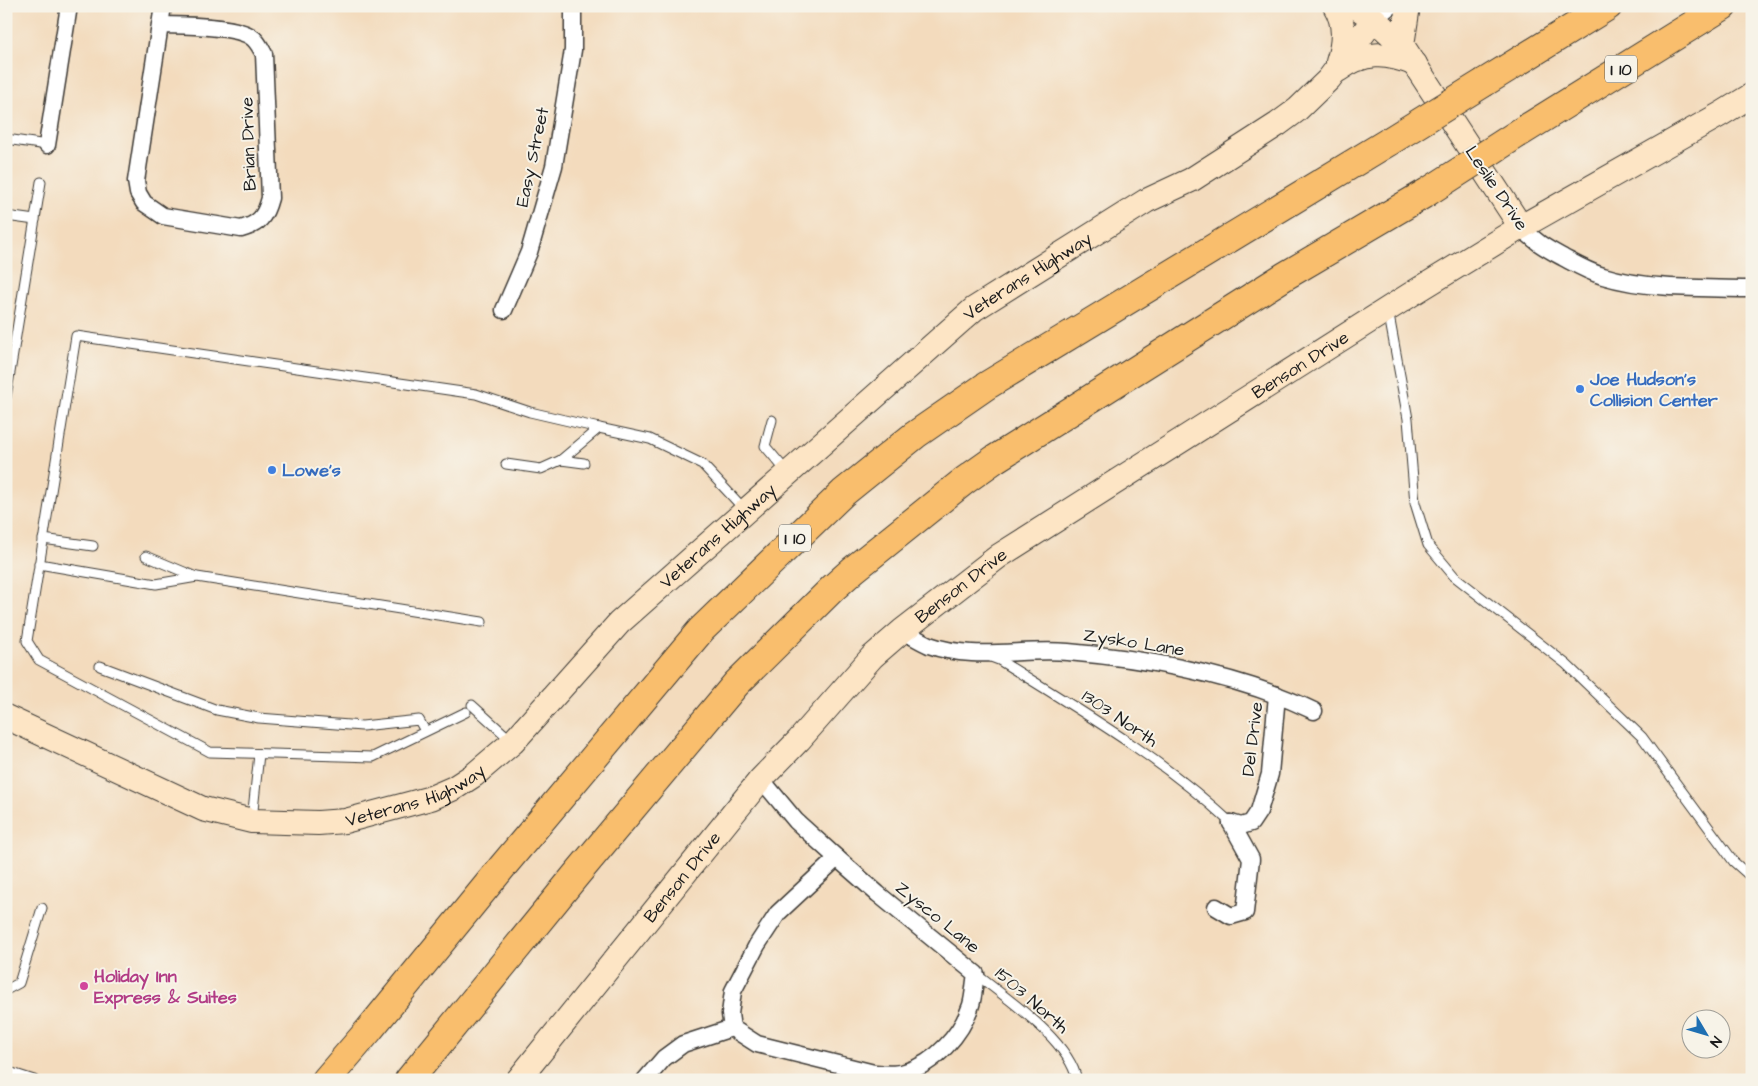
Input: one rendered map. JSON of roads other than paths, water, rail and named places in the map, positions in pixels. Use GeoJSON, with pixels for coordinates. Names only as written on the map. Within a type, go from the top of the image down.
{"type":"FeatureCollection","features":[{"type":"Feature","properties":{"kind":"highway","name":"I 10"},"geometry":{"type":"LineString","coordinates":[[326,1080],[701,630],[843,493],[915,435],[986,386],[1390,141],[1608,6]]}},
{"type":"Feature","properties":{"kind":"highway","name":"I 10"},"geometry":{"type":"LineString","coordinates":[[409,1080],[576,875],[736,684],[833,588],[964,481],[995,459],[1285,276],[1426,193],[1723,6]]}},
{"type":"Feature","properties":{"kind":"street"},"geometry":{"type":"LineString","coordinates":[[47,145],[69,6]]}},
{"type":"Feature","properties":{"kind":"street","name":"Brian Drive"},"geometry":{"type":"LineString","coordinates":[[160,25],[180,25],[237,31],[259,43],[264,54],[270,198],[267,209],[261,219],[253,226],[241,229],[164,216],[144,203],[138,193],[136,180],[160,25],[163,6]]}},
{"type":"Feature","properties":{"kind":"street","name":"Easy Street"},"geometry":{"type":"LineString","coordinates":[[504,310],[529,252],[554,166],[573,50],[573,6]]}},
{"type":"Feature","properties":{"kind":"street"},"geometry":{"type":"LineString","coordinates":[[1334,73],[1344,35],[1335,6]]}},
{"type":"Feature","properties":{"kind":"street"},"geometry":{"type":"LineString","coordinates":[[1402,45],[1408,6]]}},
{"type":"Feature","properties":{"kind":"street","name":"Veterans Highway"},"geometry":{"type":"LineString","coordinates":[[6,716],[203,809],[252,821],[318,823],[345,821],[431,798],[454,788],[474,775],[513,742],[618,623],[974,309],[1146,201],[1191,180],[1235,153],[1298,110],[1330,79],[1373,10]]}},
{"type":"Feature","properties":{"kind":"street","name":"Leslie Drive"},"geometry":{"type":"LineString","coordinates":[[1373,10],[1402,45],[1521,227],[1534,241],[1585,270],[1641,285],[1679,288],[1752,289]]}},
{"type":"Feature","properties":{"kind":"street"},"geometry":{"type":"LineString","coordinates":[[1334,73],[1350,61],[1371,55],[1390,55],[1415,64]]}},
{"type":"Feature","properties":{"kind":"street","name":"Benson Drive"},"geometry":{"type":"LineString","coordinates":[[518,1080],[761,779],[799,740],[872,657],[902,631],[999,556],[1388,310],[1521,227],[1722,114],[1752,95]]}},
{"type":"Feature","properties":{"kind":"street","name":"Zysko Lane"},"geometry":{"type":"LineString","coordinates":[[902,631],[928,644],[948,650],[970,653],[1040,650],[1136,660],[1231,681],[1277,695],[1314,711]]}},
{"type":"Feature","properties":{"kind":"street","name":"Del Drive"},"geometry":{"type":"LineString","coordinates":[[1231,823],[1242,826],[1251,822],[1259,811],[1270,774],[1277,695]]}},
{"type":"Feature","properties":{"kind":"street","name":"Zysco Lane"},"geometry":{"type":"LineString","coordinates":[[732,1028],[757,1044],[874,1073],[889,1075],[904,1073],[918,1068],[932,1058],[954,1036],[972,1004],[976,974],[878,894],[796,821],[761,779]]}},
{"type":"Feature","properties":{"kind":"street"},"geometry":{"type":"LineString","coordinates":[[1216,907],[1232,916],[1245,912],[1251,860],[1231,823]]}},
{"type":"Feature","properties":{"kind":"street"},"geometry":{"type":"LineString","coordinates":[[645,1080],[664,1058],[683,1044],[732,1028],[730,1014],[733,991],[757,945],[778,914],[837,858]]}},
{"type":"Feature","properties":{"kind":"lane"},"geometry":{"type":"LineString","coordinates":[[6,140],[47,145]]}},
{"type":"Feature","properties":{"kind":"lane"},"geometry":{"type":"LineString","coordinates":[[6,397],[41,182]]}},
{"type":"Feature","properties":{"kind":"lane"},"geometry":{"type":"LineString","coordinates":[[6,216],[35,220]]}},
{"type":"Feature","properties":{"kind":"lane"},"geometry":{"type":"LineString","coordinates":[[1388,310],[1408,419],[1415,503],[1428,545],[1454,576],[1566,664],[1642,738],[1734,862],[1752,878]]}},
{"type":"Feature","properties":{"kind":"lane"},"geometry":{"type":"LineString","coordinates":[[513,742],[469,708],[373,757],[210,752],[39,660],[27,641],[76,336],[476,394],[530,412],[650,439],[702,464],[745,510]]}},
{"type":"Feature","properties":{"kind":"lane"},"geometry":{"type":"LineString","coordinates":[[772,420],[764,446],[788,472]]}},
{"type":"Feature","properties":{"kind":"lane"},"geometry":{"type":"LineString","coordinates":[[506,464],[541,469],[561,460],[599,428]]}},
{"type":"Feature","properties":{"kind":"lane"},"geometry":{"type":"LineString","coordinates":[[561,460],[584,463]]}},
{"type":"Feature","properties":{"kind":"lane"},"geometry":{"type":"LineString","coordinates":[[43,538],[93,546]]}},
{"type":"Feature","properties":{"kind":"lane"},"geometry":{"type":"LineString","coordinates":[[146,556],[197,577],[482,622]]}},
{"type":"Feature","properties":{"kind":"lane"},"geometry":{"type":"LineString","coordinates":[[39,564],[156,584],[197,577]]}},
{"type":"Feature","properties":{"kind":"lane","name":"1303 North"},"geometry":{"type":"LineString","coordinates":[[982,653],[999,660],[1122,737],[1184,781],[1231,823]]}},
{"type":"Feature","properties":{"kind":"lane"},"geometry":{"type":"LineString","coordinates":[[100,666],[217,710],[259,718],[362,726],[419,720],[425,731]]}},
{"type":"Feature","properties":{"kind":"lane"},"geometry":{"type":"LineString","coordinates":[[252,821],[260,754]]}},
{"type":"Feature","properties":{"kind":"lane"},"geometry":{"type":"LineString","coordinates":[[6,990],[19,983],[42,908]]}},
{"type":"Feature","properties":{"kind":"lane","name":"1503 North"},"geometry":{"type":"LineString","coordinates":[[976,974],[1041,1027],[1060,1046],[1073,1066],[1077,1080]]}},
{"type":"Feature","properties":{"kind":"lane"},"geometry":{"type":"LineString","coordinates":[[6,1071],[34,1080]]}},
{"type":"Feature","properties":{"kind":"place","name":"Joe Hudson's Collision Center"},"geometry":{"type":"Point","coordinates":[1580,389]}},
{"type":"Feature","properties":{"kind":"place","name":"Lowe's"},"geometry":{"type":"Point","coordinates":[272,470]}},
{"type":"Feature","properties":{"kind":"place","name":"Holiday Inn Express & Suites"},"geometry":{"type":"Point","coordinates":[84,986]}}]}
